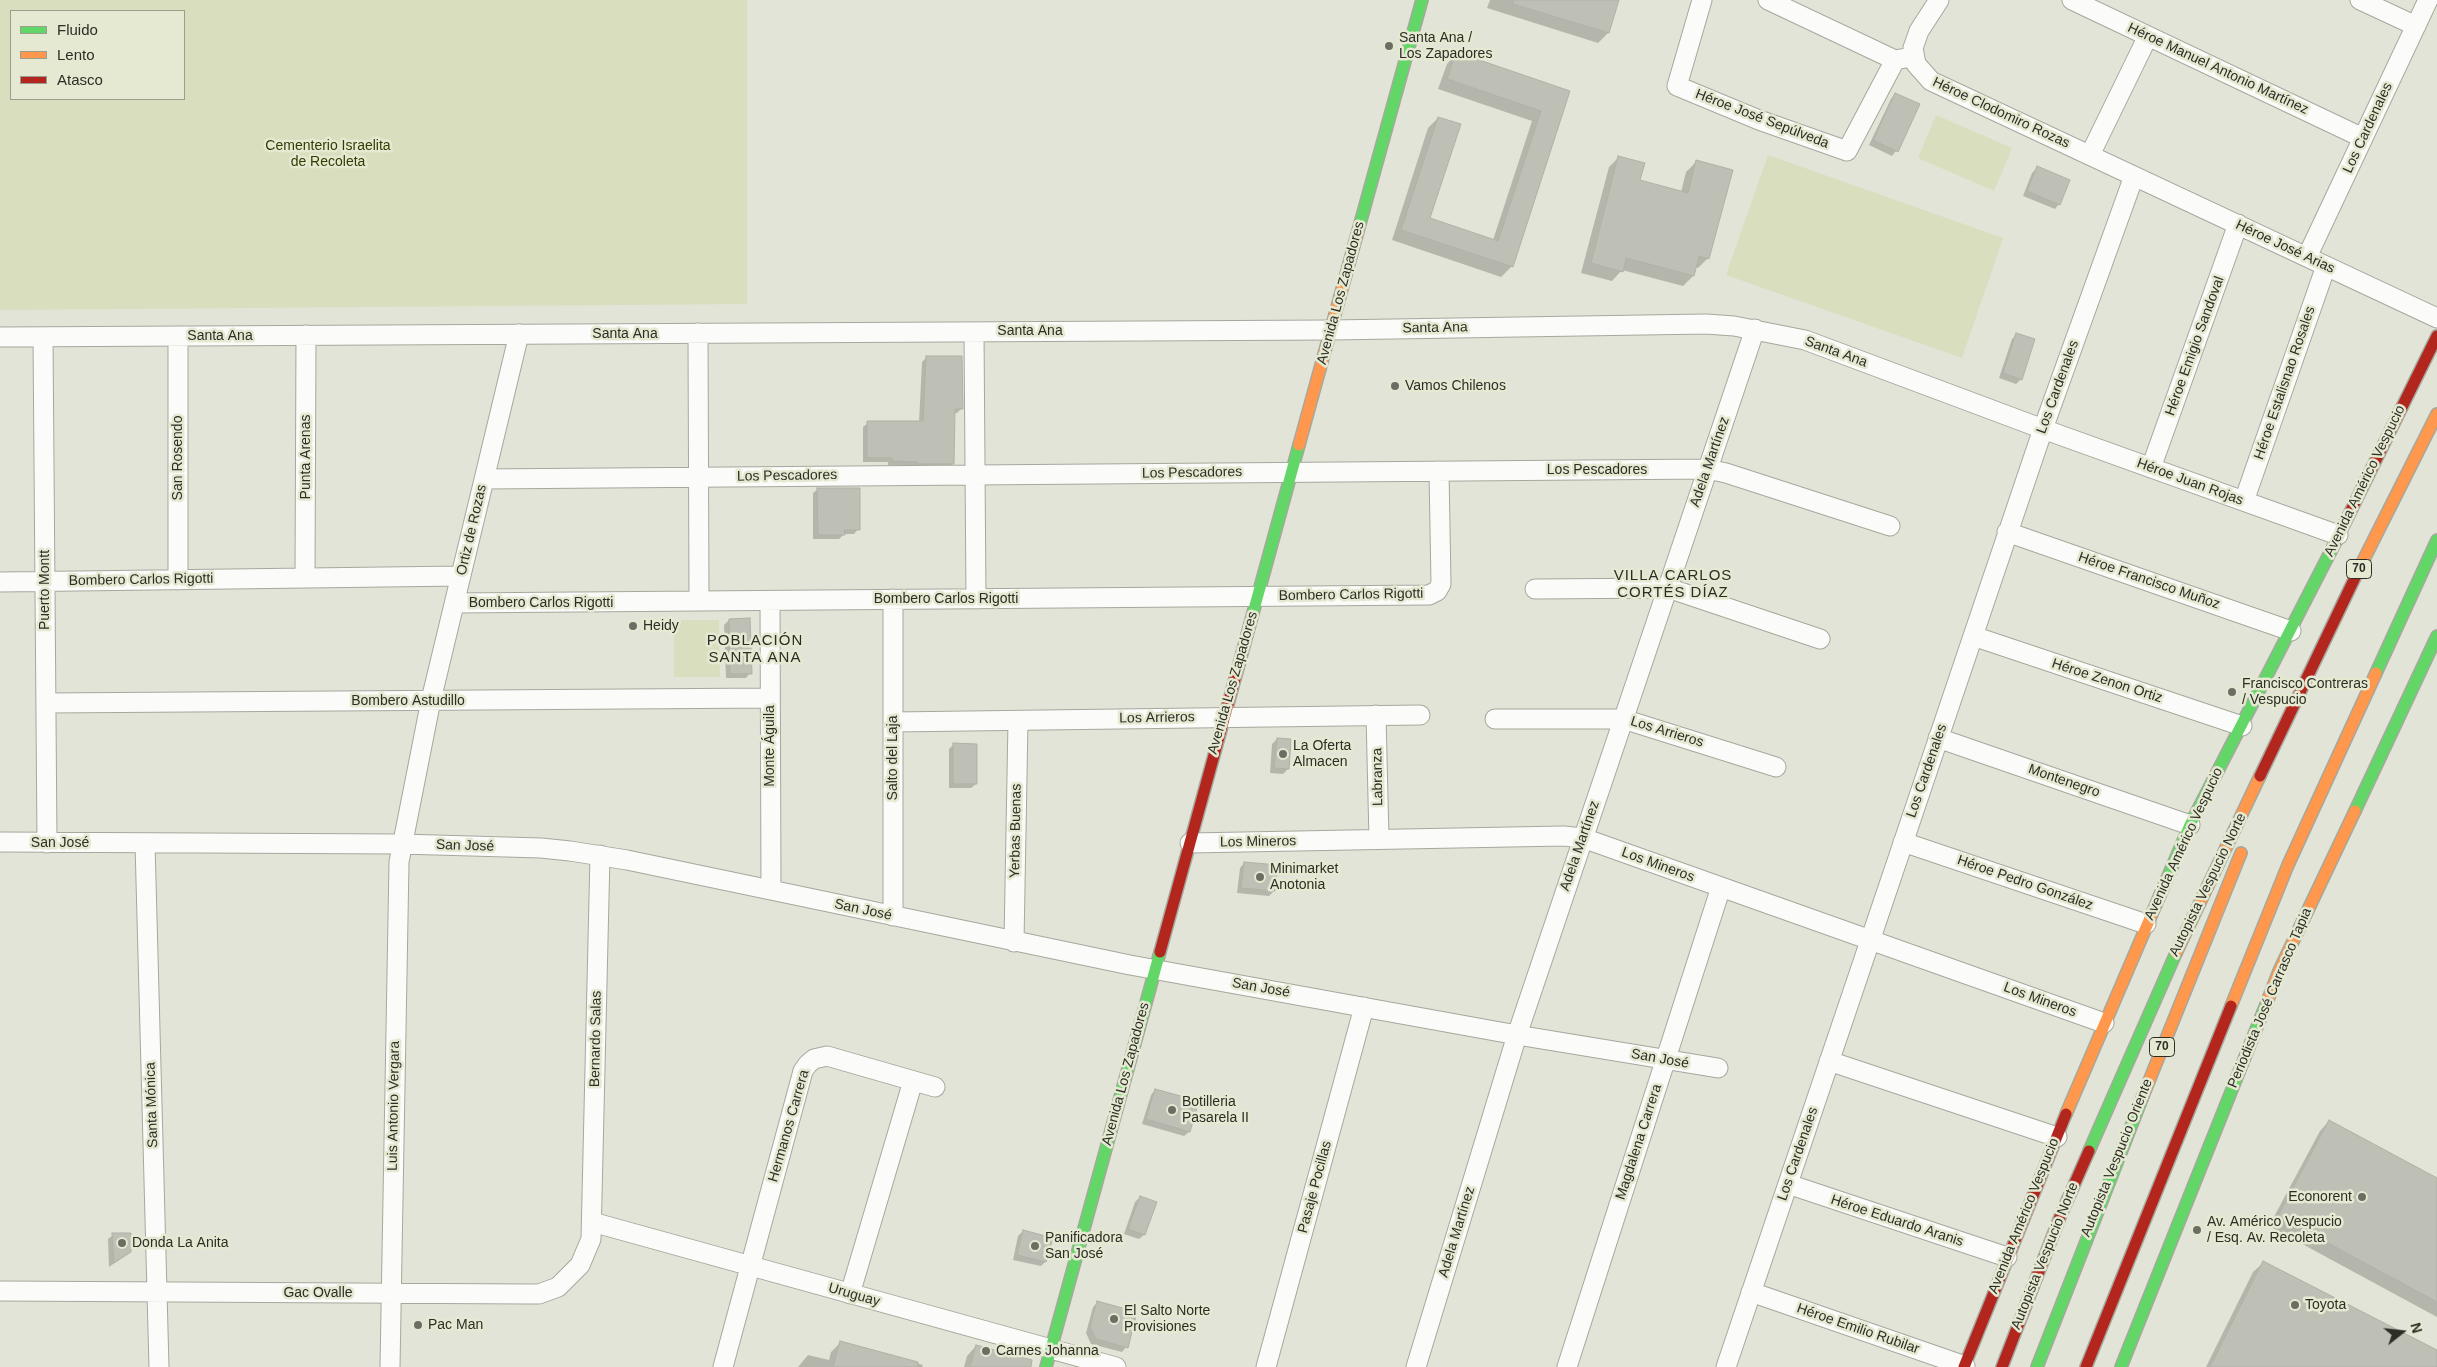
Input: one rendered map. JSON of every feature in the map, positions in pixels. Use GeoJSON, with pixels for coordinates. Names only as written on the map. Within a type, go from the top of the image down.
{"type":"FeatureCollection","features":[{"type":"Feature","properties":{"kind":"main road","name":"Avenida Los Zapadores"},"geometry":{"type":"LineString","coordinates":[[1048,1358],[1422,0]]}},
{"type":"Feature","properties":{"kind":"main road","name":"Avenida Américo Vespucio"},"geometry":{"type":"LineString","coordinates":[[1964,1367],[2007,1257],[2104,1023],[2190,825],[2291,631],[2437,336]]}},
{"type":"Feature","properties":{"kind":"main road","name":"Autopista Vespucio Norte"},"geometry":{"type":"LineString","coordinates":[[2002,1367],[2060,1217],[2156,994],[2358,572],[2437,414]]}},
{"type":"Feature","properties":{"kind":"main road"},"geometry":{"type":"LineString","coordinates":[[2086,1367],[2288,865],[2437,540]]}},
{"type":"Feature","properties":{"kind":"main road","name":"Periodista José Carrasco Tapia"},"geometry":{"type":"LineString","coordinates":[[2121,1367],[2279,971],[2437,636]]}},
{"type":"Feature","properties":{"kind":"main road","name":"70"},"geometry":{"type":"LineString","coordinates":[[2260,803],[2285,726]]}},
{"type":"Feature","properties":{"kind":"main road","name":"Autopista Vespucio Oriente"},"geometry":{"type":"LineString","coordinates":[[2037,1367],[2091,1223],[2247,839]]}},
{"type":"Feature","properties":{"kind":"street","name":"Héroe José Sepúlveda"},"geometry":{"type":"LineString","coordinates":[[1702,0],[1677,86],[1760,120],[1847,151],[1904,58]]}},
{"type":"Feature","properties":{"kind":"street"},"geometry":{"type":"LineString","coordinates":[[1768,0],[1904,58],[1913,48],[1919,31],[1939,0]]}},
{"type":"Feature","properties":{"kind":"street","name":"Héroe Manuel Antonio Martínez"},"geometry":{"type":"LineString","coordinates":[[2072,0],[2363,138]]}},
{"type":"Feature","properties":{"kind":"street"},"geometry":{"type":"LineString","coordinates":[[2360,0],[2416,26]]}},
{"type":"Feature","properties":{"kind":"street","name":"Los Cardenales"},"geometry":{"type":"LineString","coordinates":[[2307,257],[2428,0]]}},
{"type":"Feature","properties":{"kind":"street"},"geometry":{"type":"LineString","coordinates":[[2090,155],[2148,36]]}},
{"type":"Feature","properties":{"kind":"street","name":"Héroe Clodomiro Rozas"},"geometry":{"type":"LineString","coordinates":[[1904,58],[1931,81],[2134,176]]}},
{"type":"Feature","properties":{"kind":"street","name":"Los Cardenales"},"geometry":{"type":"LineString","coordinates":[[1726,1367],[2042,429],[2134,176]]}},
{"type":"Feature","properties":{"kind":"street","name":"Héroe José Arias"},"geometry":{"type":"LineString","coordinates":[[2134,176],[2437,318]]}},
{"type":"Feature","properties":{"kind":"street","name":"Héroe Emigio Sandoval"},"geometry":{"type":"LineString","coordinates":[[2151,468],[2238,224]]}},
{"type":"Feature","properties":{"kind":"street","name":"Héroe Estalisnao Rosales"},"geometry":{"type":"LineString","coordinates":[[2244,501],[2326,266]]}},
{"type":"Feature","properties":{"kind":"street","name":"Santa Ana"},"geometry":{"type":"LineString","coordinates":[[0,337],[1331,330],[1706,324],[1755,328],[1805,340],[2042,429]]}},
{"type":"Feature","properties":{"kind":"street","name":"Adela Martínez"},"geometry":{"type":"LineString","coordinates":[[1416,1367],[1516,1035],[1755,328]]}},
{"type":"Feature","properties":{"kind":"street"},"geometry":{"type":"LineString","coordinates":[[974,332],[976,599]]}},
{"type":"Feature","properties":{"kind":"street"},"geometry":{"type":"LineString","coordinates":[[698,333],[699,601]]}},
{"type":"Feature","properties":{"kind":"street","name":"Ortiz de Rozas"},"geometry":{"type":"LineString","coordinates":[[401,844],[431,700],[520,334]]}},
{"type":"Feature","properties":{"kind":"street","name":"Punta Arenas"},"geometry":{"type":"LineString","coordinates":[[305,578],[306,335]]}},
{"type":"Feature","properties":{"kind":"street","name":"Puerto Montt"},"geometry":{"type":"LineString","coordinates":[[43,336],[47,842]]}},
{"type":"Feature","properties":{"kind":"street","name":"San Rosendo"},"geometry":{"type":"LineString","coordinates":[[178,336],[178,580]]}},
{"type":"Feature","properties":{"kind":"street","name":"Héroe Juan Rojas"},"geometry":{"type":"LineString","coordinates":[[2042,429],[2338,535]]}},
{"type":"Feature","properties":{"kind":"street","name":"Los Pescadores"},"geometry":{"type":"LineString","coordinates":[[484,479],[1708,469],[1726,473],[1890,526]]}},
{"type":"Feature","properties":{"kind":"street","name":"Bombero Carlos Rigotti"},"geometry":{"type":"LineString","coordinates":[[455,603],[1429,595],[1437,591],[1441,584],[1439,471]]}},
{"type":"Feature","properties":{"kind":"street","name":"Héroe Francisco Muñoz"},"geometry":{"type":"LineString","coordinates":[[2008,532],[2291,631]]}},
{"type":"Feature","properties":{"kind":"street","name":"Bombero Carlos Rigotti"},"geometry":{"type":"LineString","coordinates":[[0,582],[462,576]]}},
{"type":"Feature","properties":{"kind":"street"},"geometry":{"type":"LineString","coordinates":[[1535,589],[1668,588],[1820,639]]}},
{"type":"Feature","properties":{"kind":"street","name":"Salto del Laja"},"geometry":{"type":"LineString","coordinates":[[893,916],[894,600]]}},
{"type":"Feature","properties":{"kind":"street","name":"Monte Águila"},"geometry":{"type":"LineString","coordinates":[[770,601],[771,890]]}},
{"type":"Feature","properties":{"kind":"street","name":"Héroe Zenon Ortiz"},"geometry":{"type":"LineString","coordinates":[[1972,636],[2242,726]]}},
{"type":"Feature","properties":{"kind":"street","name":"Bombero Astudillo"},"geometry":{"type":"LineString","coordinates":[[46,703],[770,698]]}},
{"type":"Feature","properties":{"kind":"street","name":"Labranza"},"geometry":{"type":"LineString","coordinates":[[1376,715],[1379,839]]}},
{"type":"Feature","properties":{"kind":"street","name":"Los Arrieros"},"geometry":{"type":"LineString","coordinates":[[893,722],[1420,715]]}},
{"type":"Feature","properties":{"kind":"street","name":"Los Arrieros"},"geometry":{"type":"LineString","coordinates":[[1495,719],[1623,719],[1776,767]]}},
{"type":"Feature","properties":{"kind":"street","name":"Yerbas Buenas"},"geometry":{"type":"LineString","coordinates":[[1014,942],[1018,721]]}},
{"type":"Feature","properties":{"kind":"street","name":"Montenegro"},"geometry":{"type":"LineString","coordinates":[[1938,738],[2190,825]]}},
{"type":"Feature","properties":{"kind":"street","name":"Los Mineros"},"geometry":{"type":"LineString","coordinates":[[1190,843],[1564,836],[1583,838],[2104,1023]]}},
{"type":"Feature","properties":{"kind":"street","name":"San José"},"geometry":{"type":"LineString","coordinates":[[0,842],[401,844],[541,848],[600,855],[1014,942],[1155,969],[1516,1035],[1718,1068]]}},
{"type":"Feature","properties":{"kind":"street","name":"Héroe Pedro González"},"geometry":{"type":"LineString","coordinates":[[1903,842],[2146,924]]}},
{"type":"Feature","properties":{"kind":"street","name":"Santa Mónica"},"geometry":{"type":"LineString","coordinates":[[145,843],[160,1367]]}},
{"type":"Feature","properties":{"kind":"street","name":"Luis Antonio Vergara"},"geometry":{"type":"LineString","coordinates":[[390,1367],[398,888],[401,844]]}},
{"type":"Feature","properties":{"kind":"street","name":"Bernardo Salas"},"geometry":{"type":"LineString","coordinates":[[592,1222],[600,855]]}},
{"type":"Feature","properties":{"kind":"street","name":"Magdalena Carrera"},"geometry":{"type":"LineString","coordinates":[[1567,1367],[1721,888]]}},
{"type":"Feature","properties":{"kind":"street","name":"Pasaje Pocillas"},"geometry":{"type":"LineString","coordinates":[[1266,1367],[1364,1007]]}},
{"type":"Feature","properties":{"kind":"street","name":"Hermanos Carrera"},"geometry":{"type":"LineString","coordinates":[[750,1266],[803,1071],[808,1064],[814,1059],[827,1056],[935,1087]]}},
{"type":"Feature","properties":{"kind":"street"},"geometry":{"type":"LineString","coordinates":[[1829,1061],[2057,1137]]}},
{"type":"Feature","properties":{"kind":"street"},"geometry":{"type":"LineString","coordinates":[[850,1294],[913,1081]]}},
{"type":"Feature","properties":{"kind":"street","name":"Héroe Eduardo Aranis"},"geometry":{"type":"LineString","coordinates":[[1788,1184],[2007,1257]]}},
{"type":"Feature","properties":{"kind":"street","name":"Gac Ovalle"},"geometry":{"type":"LineString","coordinates":[[0,1291],[539,1294],[550,1291],[565,1282],[580,1265],[589,1248],[592,1222]]}},
{"type":"Feature","properties":{"kind":"street","name":"Uruguay"},"geometry":{"type":"LineString","coordinates":[[592,1222],[850,1294],[1048,1358],[1116,1367]]}},
{"type":"Feature","properties":{"kind":"street"},"geometry":{"type":"LineString","coordinates":[[723,1367],[750,1266]]}},
{"type":"Feature","properties":{"kind":"street","name":"Héroe Emilio Rubilar"},"geometry":{"type":"LineString","coordinates":[[1751,1292],[1964,1367]]}},
{"type":"Feature","properties":{"kind":"green space","name":"Cementerio Israelita de Recoleta"},"geometry":{"type":"Polygon","coordinates":[[[0,0],[747,0],[747,304],[0,310],[0,0]]]}},
{"type":"Feature","properties":{"kind":"green space"},"geometry":{"type":"Polygon","coordinates":[[[1936,115],[2012,148],[1994,191],[1918,158],[1936,115]]]}},
{"type":"Feature","properties":{"kind":"green space"},"geometry":{"type":"Polygon","coordinates":[[[1768,155],[2003,238],[1962,358],[1726,275],[1768,155]]]}},
{"type":"Feature","properties":{"kind":"green space"},"geometry":{"type":"Polygon","coordinates":[[[674,620],[719,620],[720,677],[674,677],[674,620]]]}},
{"type":"Feature","properties":{"kind":"building"},"geometry":{"type":"Polygon","coordinates":[[[1513,0],[1619,0],[1609,33],[1513,4],[1513,0]]]}},
{"type":"Feature","properties":{"kind":"building"},"geometry":{"type":"Polygon","coordinates":[[[1456,52],[1570,91],[1513,267],[1401,230],[1438,117],[1461,124],[1430,218],[1498,241],[1541,111],[1447,79],[1456,52]]]}},
{"type":"Feature","properties":{"kind":"building"},"geometry":{"type":"Polygon","coordinates":[[[1895,93],[1920,104],[1898,152],[1873,140],[1895,93]]]}},
{"type":"Feature","properties":{"kind":"building"},"geometry":{"type":"Polygon","coordinates":[[[1618,156],[1645,163],[1640,180],[1688,193],[1696,160],[1733,170],[1709,259],[1699,256],[1694,276],[1626,258],[1623,272],[1591,263],[1618,156]]]}},
{"type":"Feature","properties":{"kind":"building"},"geometry":{"type":"Polygon","coordinates":[[[2037,166],[2070,180],[2060,205],[2027,191],[2037,166]]]}},
{"type":"Feature","properties":{"kind":"building"},"geometry":{"type":"Polygon","coordinates":[[[2016,333],[2035,339],[2022,380],[2003,373],[2016,333]]]}},
{"type":"Feature","properties":{"kind":"building"},"geometry":{"type":"Polygon","coordinates":[[[926,356],[962,356],[963,409],[955,409],[954,464],[918,464],[918,462],[892,461],[892,458],[867,458],[867,421],[923,421],[926,356]]]}},
{"type":"Feature","properties":{"kind":"building"},"geometry":{"type":"Polygon","coordinates":[[[817,488],[860,488],[860,530],[844,530],[845,535],[818,535],[817,488]]]}},
{"type":"Feature","properties":{"kind":"building"},"geometry":{"type":"Polygon","coordinates":[[[750,618],[752,674],[730,674],[729,619],[750,618]]]}},
{"type":"Feature","properties":{"kind":"building","name":"La Oferta Almacen"},"geometry":{"type":"Polygon","coordinates":[[[1277,738],[1291,739],[1289,769],[1274,768],[1277,738]]]}},
{"type":"Feature","properties":{"kind":"building"},"geometry":{"type":"Polygon","coordinates":[[[953,743],[977,744],[977,784],[953,784],[953,743]]]}},
{"type":"Feature","properties":{"kind":"building","name":"Minimarket Anotonia"},"geometry":{"type":"Polygon","coordinates":[[[1244,862],[1278,865],[1275,891],[1241,888],[1244,862]]]}},
{"type":"Feature","properties":{"kind":"building","name":"Botilleria Pasarela II"},"geometry":{"type":"Polygon","coordinates":[[[1155,1089],[1199,1101],[1190,1132],[1146,1119],[1155,1089]]]}},
{"type":"Feature","properties":{"kind":"building","name":"Econorent"},"geometry":{"type":"Polygon","coordinates":[[[2329,1120],[2437,1178],[2437,1302],[2278,1216],[2329,1120]]]}},
{"type":"Feature","properties":{"kind":"building"},"geometry":{"type":"Polygon","coordinates":[[[1140,1196],[1157,1202],[1145,1235],[1128,1229],[1140,1196]]]}},
{"type":"Feature","properties":{"kind":"building","name":"Panificadora San José"},"geometry":{"type":"Polygon","coordinates":[[[1023,1230],[1053,1238],[1046,1262],[1017,1255],[1023,1230]]]}},
{"type":"Feature","properties":{"kind":"building","name":"Donda La Anita"},"geometry":{"type":"Polygon","coordinates":[[[112,1233],[131,1233],[131,1252],[114,1263],[112,1233]]]}},
{"type":"Feature","properties":{"kind":"building","name":"Toyota"},"geometry":{"type":"Polygon","coordinates":[[[2263,1261],[2437,1350],[2437,1367],[2210,1367],[2263,1261]]]}},
{"type":"Feature","properties":{"kind":"building","name":"El Salto Norte Provisiones"},"geometry":{"type":"Polygon","coordinates":[[[1097,1301],[1137,1312],[1128,1348],[1096,1339],[1090,1327],[1097,1301]]]}},
{"type":"Feature","properties":{"kind":"building"},"geometry":{"type":"Polygon","coordinates":[[[840,1341],[918,1362],[918,1367],[833,1367],[840,1341]]]}},
{"type":"Feature","properties":{"kind":"building","name":"Carnes Johanna"},"geometry":{"type":"Polygon","coordinates":[[[976,1345],[1032,1360],[1031,1367],[970,1367],[976,1345]]]}},
{"type":"Feature","properties":{"kind":"traffic: fast"},"geometry":{"type":"LineString","coordinates":[[1358,231],[1422,0]]}},
{"type":"Feature","properties":{"kind":"traffic: fast"},"geometry":{"type":"LineString","coordinates":[[1247,635],[1299,445]]}},
{"type":"Feature","properties":{"kind":"traffic: fast"},"geometry":{"type":"LineString","coordinates":[[2376,673],[2437,540]]}},
{"type":"Feature","properties":{"kind":"traffic: fast"},"geometry":{"type":"LineString","coordinates":[[2160,895],[2190,825],[2335,543]]}},
{"type":"Feature","properties":{"kind":"traffic: fast"},"geometry":{"type":"LineString","coordinates":[[2355,811],[2437,636]]}},
{"type":"Feature","properties":{"kind":"traffic: fast"},"geometry":{"type":"LineString","coordinates":[[1046,1367],[1160,952]]}},
{"type":"Feature","properties":{"kind":"traffic: fast"},"geometry":{"type":"LineString","coordinates":[[2089,1151],[2176,953]]}},
{"type":"Feature","properties":{"kind":"traffic: fast"},"geometry":{"type":"LineString","coordinates":[[2121,1367],[2267,1002]]}},
{"type":"Feature","properties":{"kind":"traffic: fast"},"geometry":{"type":"LineString","coordinates":[[2037,1367],[2143,1096]]}},
{"type":"Feature","properties":{"kind":"traffic: slow"},"geometry":{"type":"LineString","coordinates":[[1299,445],[1358,231]]}},
{"type":"Feature","properties":{"kind":"traffic: slow"},"geometry":{"type":"LineString","coordinates":[[2361,565],[2437,414]]}},
{"type":"Feature","properties":{"kind":"traffic: slow"},"geometry":{"type":"LineString","coordinates":[[2231,1006],[2288,865],[2376,673]]}},
{"type":"Feature","properties":{"kind":"traffic: slow"},"geometry":{"type":"LineString","coordinates":[[2176,953],[2260,776]]}},
{"type":"Feature","properties":{"kind":"traffic: slow"},"geometry":{"type":"LineString","coordinates":[[2267,1002],[2279,971],[2355,811]]}},
{"type":"Feature","properties":{"kind":"traffic: slow"},"geometry":{"type":"LineString","coordinates":[[2143,1096],[2241,853]]}},
{"type":"Feature","properties":{"kind":"traffic: slow"},"geometry":{"type":"LineString","coordinates":[[2066,1114],[2160,895]]}},
{"type":"Feature","properties":{"kind":"traffic: jam"},"geometry":{"type":"LineString","coordinates":[[2335,543],[2437,336]]}},
{"type":"Feature","properties":{"kind":"traffic: jam"},"geometry":{"type":"LineString","coordinates":[[2260,776],[2361,565]]}},
{"type":"Feature","properties":{"kind":"traffic: jam"},"geometry":{"type":"LineString","coordinates":[[1160,952],[1247,635]]}},
{"type":"Feature","properties":{"kind":"traffic: jam"},"geometry":{"type":"LineString","coordinates":[[2086,1367],[2231,1006]]}},
{"type":"Feature","properties":{"kind":"traffic: jam"},"geometry":{"type":"LineString","coordinates":[[1964,1367],[2066,1114]]}},
{"type":"Feature","properties":{"kind":"traffic: jam"},"geometry":{"type":"LineString","coordinates":[[2002,1367],[2060,1217],[2089,1151]]}},
{"type":"Feature","properties":{"kind":"place","name":"Santa Ana / Los Zapadores"},"geometry":{"type":"Point","coordinates":[1389,46]}},
{"type":"Feature","properties":{"kind":"place","name":"Vamos Chilenos"},"geometry":{"type":"Point","coordinates":[1395,386]}},
{"type":"Feature","properties":{"kind":"place","name":"Heidy"},"geometry":{"type":"Point","coordinates":[633,626]}},
{"type":"Feature","properties":{"kind":"place","name":"Francisco Contreras / Vespucio"},"geometry":{"type":"Point","coordinates":[2232,692]}},
{"type":"Feature","properties":{"kind":"place","name":"La Oferta Almacen"},"geometry":{"type":"Point","coordinates":[1283,754]}},
{"type":"Feature","properties":{"kind":"place","name":"Minimarket Anotonia"},"geometry":{"type":"Point","coordinates":[1260,877]}},
{"type":"Feature","properties":{"kind":"place","name":"Botilleria Pasarela II"},"geometry":{"type":"Point","coordinates":[1172,1110]}},
{"type":"Feature","properties":{"kind":"place","name":"Econorent"},"geometry":{"type":"Point","coordinates":[2362,1197]}},
{"type":"Feature","properties":{"kind":"place","name":"Av. Américo Vespucio / Esq. Av. Recoleta"},"geometry":{"type":"Point","coordinates":[2197,1230]}},
{"type":"Feature","properties":{"kind":"place","name":"Donda La Anita"},"geometry":{"type":"Point","coordinates":[122,1243]}},
{"type":"Feature","properties":{"kind":"place","name":"Panificadora San José"},"geometry":{"type":"Point","coordinates":[1035,1246]}},
{"type":"Feature","properties":{"kind":"place","name":"Toyota"},"geometry":{"type":"Point","coordinates":[2295,1305]}},
{"type":"Feature","properties":{"kind":"place","name":"El Salto Norte Provisiones"},"geometry":{"type":"Point","coordinates":[1114,1319]}},
{"type":"Feature","properties":{"kind":"place","name":"Pac Man"},"geometry":{"type":"Point","coordinates":[418,1325]}},
{"type":"Feature","properties":{"kind":"place","name":"Carnes Johanna"},"geometry":{"type":"Point","coordinates":[986,1351]}},
{"type":"Feature","properties":{"kind":"district","name":"VILLA CARLOS CORTÉS DÍAZ"},"geometry":{"type":"Point","coordinates":[1673,584]}},
{"type":"Feature","properties":{"kind":"district","name":"POBLACIÓN SANTA ANA"},"geometry":{"type":"Point","coordinates":[755,650]}}]}
